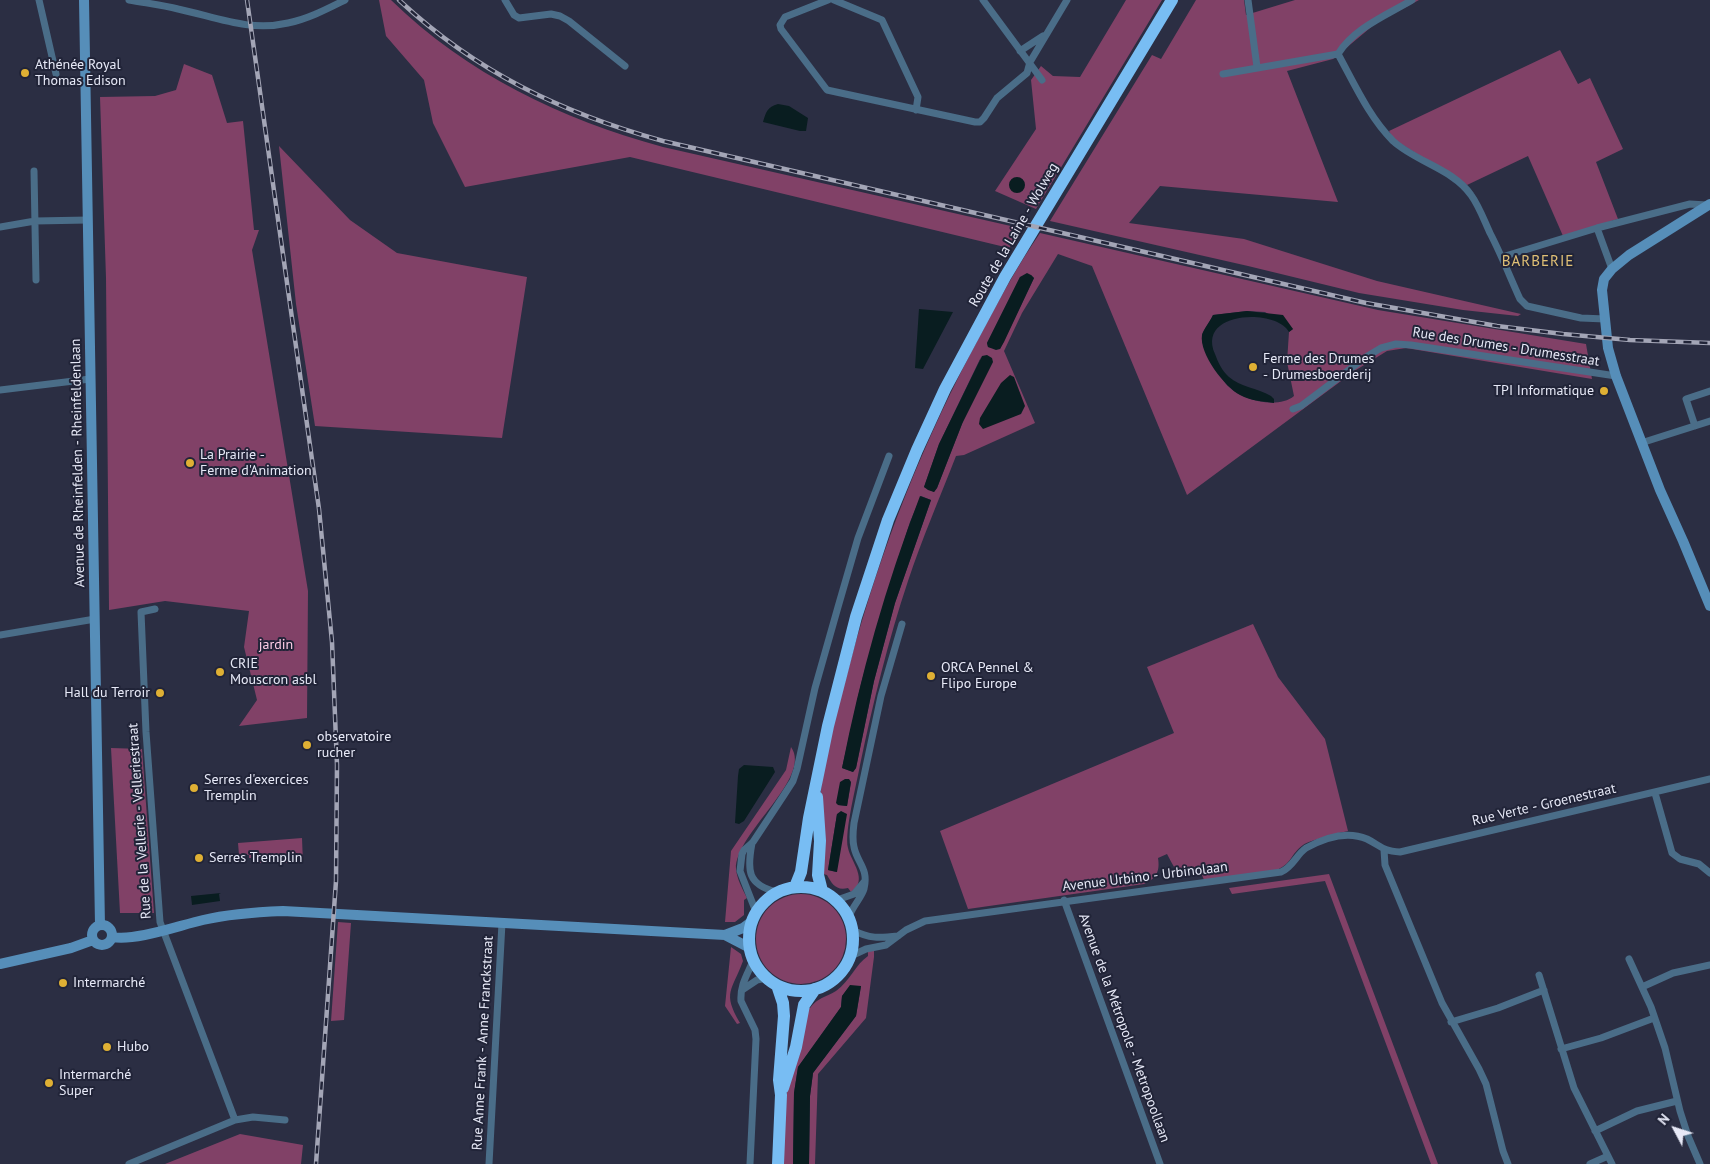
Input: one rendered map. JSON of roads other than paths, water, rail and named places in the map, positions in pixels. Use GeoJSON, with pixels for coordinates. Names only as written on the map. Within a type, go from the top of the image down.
{"type":"FeatureCollection","features":[{"type":"Feature","properties":{"kind":"highway","name":"Route de la Laine - Wolweg"},"geometry":{"type":"LineString","coordinates":[[816,785],[828,726],[856,616],[888,520],[917,450],[945,389],[1005,277],[1172,0]]}},
{"type":"Feature","properties":{"kind":"highway","name":"Route de la Laine - Wolweg"},"geometry":{"type":"LineString","coordinates":[[1147,40],[1182,0]]}},
{"type":"Feature","properties":{"kind":"highway"},"geometry":{"type":"LineString","coordinates":[[795,887],[801,872],[816,785]]}},
{"type":"Feature","properties":{"kind":"highway"},"geometry":{"type":"LineString","coordinates":[[816,785],[819,818],[818,875],[822,891]]}},
{"type":"Feature","properties":{"kind":"highway"},"geometry":{"type":"LineString","coordinates":[[795,887],[808,887],[822,891],[837,900],[849,917],[854,943],[851,956],[844,969],[835,979],[815,989],[792,990],[777,986],[766,978],[752,955],[749,935],[754,917],[765,900],[777,892],[795,887]]}},
{"type":"Feature","properties":{"kind":"highway"},"geometry":{"type":"LineString","coordinates":[[777,986],[783,1003],[784,1016],[779,1080],[781,1095],[778,1164]]}},
{"type":"Feature","properties":{"kind":"highway"},"geometry":{"type":"LineString","coordinates":[[781,1095],[796,1047],[804,1006],[815,989]]}},
{"type":"Feature","properties":{"kind":"main road","name":"Avenue de Rheinfelden - Rheinfeldenlaan"},"geometry":{"type":"LineString","coordinates":[[84,0],[100,925]]}},
{"type":"Feature","properties":{"kind":"main road"},"geometry":{"type":"LineString","coordinates":[[1708,205],[1628,255],[1612,268],[1604,279],[1602,290],[1608,348],[1616,376],[1641,443],[1710,606]]}},
{"type":"Feature","properties":{"kind":"main road"},"geometry":{"type":"LineString","coordinates":[[112,937],[122,938],[205,920],[261,912],[284,911],[725,934],[743,928],[754,917]]}},
{"type":"Feature","properties":{"kind":"main road"},"geometry":{"type":"LineString","coordinates":[[93,940],[93,931],[100,925],[109,928],[112,937]]}},
{"type":"Feature","properties":{"kind":"main road"},"geometry":{"type":"LineString","coordinates":[[725,934],[752,955]]}},
{"type":"Feature","properties":{"kind":"main road"},"geometry":{"type":"LineString","coordinates":[[93,940],[98,944],[104,945],[112,937]]}},
{"type":"Feature","properties":{"kind":"main road"},"geometry":{"type":"LineString","coordinates":[[0,964],[71,948],[93,940]]}},
{"type":"Feature","properties":{"kind":"street"},"geometry":{"type":"LineString","coordinates":[[39,0],[56,74]]}},
{"type":"Feature","properties":{"kind":"street"},"geometry":{"type":"LineString","coordinates":[[129,0],[179,9],[240,25],[258,26],[295,22],[345,0]]}},
{"type":"Feature","properties":{"kind":"street"},"geometry":{"type":"LineString","coordinates":[[505,0],[514,15],[519,18],[551,14],[560,16],[569,21],[625,66]]}},
{"type":"Feature","properties":{"kind":"street"},"geometry":{"type":"LineString","coordinates":[[828,0],[785,17],[780,25],[781,29],[827,90],[975,122],[980,122],[997,98],[1027,73],[1030,62],[1067,0]]}},
{"type":"Feature","properties":{"kind":"street"},"geometry":{"type":"LineString","coordinates":[[834,0],[882,20],[918,97],[916,110]]}},
{"type":"Feature","properties":{"kind":"street"},"geometry":{"type":"LineString","coordinates":[[983,0],[1042,80]]}},
{"type":"Feature","properties":{"kind":"street"},"geometry":{"type":"LineString","coordinates":[[1248,0],[1256,67]]}},
{"type":"Feature","properties":{"kind":"street"},"geometry":{"type":"LineString","coordinates":[[1223,74],[1338,54],[1345,43],[1361,30],[1412,0]]}},
{"type":"Feature","properties":{"kind":"street"},"geometry":{"type":"LineString","coordinates":[[1020,51],[1046,34]]}},
{"type":"Feature","properties":{"kind":"street"},"geometry":{"type":"LineString","coordinates":[[1338,54],[1378,123],[1394,142],[1451,177],[1471,195],[1502,257],[1520,299],[1527,306],[1581,318],[1606,319]]}},
{"type":"Feature","properties":{"kind":"street"},"geometry":{"type":"LineString","coordinates":[[34,172],[36,280]]}},
{"type":"Feature","properties":{"kind":"street"},"geometry":{"type":"LineString","coordinates":[[1502,257],[1597,228],[1690,204],[1708,205]]}},
{"type":"Feature","properties":{"kind":"street"},"geometry":{"type":"LineString","coordinates":[[0,228],[35,221],[88,220]]}},
{"type":"Feature","properties":{"kind":"street"},"geometry":{"type":"LineString","coordinates":[[1597,228],[1612,268]]}},
{"type":"Feature","properties":{"kind":"street","name":"Rue des Drumes - Drumesstraat"},"geometry":{"type":"LineString","coordinates":[[1293,409],[1301,406],[1366,357],[1381,348],[1396,344],[1616,376]]}},
{"type":"Feature","properties":{"kind":"street"},"geometry":{"type":"LineString","coordinates":[[0,390],[90,379]]}},
{"type":"Feature","properties":{"kind":"street"},"geometry":{"type":"LineString","coordinates":[[1695,426],[1686,399],[1710,391]]}},
{"type":"Feature","properties":{"kind":"street"},"geometry":{"type":"LineString","coordinates":[[1641,443],[1710,421]]}},
{"type":"Feature","properties":{"kind":"street"},"geometry":{"type":"LineString","coordinates":[[754,917],[740,871],[742,854],[793,781],[815,688],[858,538],[889,456]]}},
{"type":"Feature","properties":{"kind":"street","name":"Rue de la Vellerie - Velleriestraat"},"geometry":{"type":"LineString","coordinates":[[155,609],[141,612],[146,732],[160,922],[235,1120]]}},
{"type":"Feature","properties":{"kind":"street"},"geometry":{"type":"LineString","coordinates":[[0,635],[95,618]]}},
{"type":"Feature","properties":{"kind":"street"},"geometry":{"type":"LineString","coordinates":[[849,917],[864,888],[865,873],[854,849],[852,837],[854,823],[881,696],[902,624]]}},
{"type":"Feature","properties":{"kind":"street","name":"Rue Verte - Groenestraat"},"geometry":{"type":"LineString","coordinates":[[1384,850],[1400,852],[1710,779]]}},
{"type":"Feature","properties":{"kind":"street"},"geometry":{"type":"LineString","coordinates":[[1655,793],[1672,853],[1680,859],[1699,864],[1710,874]]}},
{"type":"Feature","properties":{"kind":"street","name":"Avenue Urbino - Urbinolaan"},"geometry":{"type":"LineString","coordinates":[[851,956],[866,949],[886,945],[925,921],[1064,900],[1281,872],[1293,864],[1301,851],[1343,834],[1367,840],[1384,850]]}},
{"type":"Feature","properties":{"kind":"street"},"geometry":{"type":"LineString","coordinates":[[752,842],[749,864],[753,880],[760,886],[777,892]]}},
{"type":"Feature","properties":{"kind":"street"},"geometry":{"type":"LineString","coordinates":[[1384,850],[1385,865],[1442,1003],[1486,1084],[1508,1164]]}},
{"type":"Feature","properties":{"kind":"street"},"geometry":{"type":"LineString","coordinates":[[837,900],[854,894],[864,881]]}},
{"type":"Feature","properties":{"kind":"street","name":"Avenue de la Métropole - Metropoollaan"},"geometry":{"type":"LineString","coordinates":[[1064,900],[1160,1164]]}},
{"type":"Feature","properties":{"kind":"street","name":"Rue Anne Frank - Anne Franckstraat"},"geometry":{"type":"LineString","coordinates":[[489,1164],[502,923]]}},
{"type":"Feature","properties":{"kind":"street","name":"Avenue Urbino - Urbinolaan"},"geometry":{"type":"LineString","coordinates":[[853,930],[867,937],[874,938],[898,936]]}},
{"type":"Feature","properties":{"kind":"street"},"geometry":{"type":"LineString","coordinates":[[750,1164],[756,1038],[755,1030],[741,1001],[742,984],[752,955]]}},
{"type":"Feature","properties":{"kind":"street"},"geometry":{"type":"LineString","coordinates":[[1629,959],[1642,987],[1665,1048],[1677,1101],[1688,1136],[1700,1164]]}},
{"type":"Feature","properties":{"kind":"street"},"geometry":{"type":"LineString","coordinates":[[1642,987],[1673,973],[1710,966]]}},
{"type":"Feature","properties":{"kind":"street"},"geometry":{"type":"LineString","coordinates":[[1539,975],[1574,1088],[1612,1164]]}},
{"type":"Feature","properties":{"kind":"street"},"geometry":{"type":"LineString","coordinates":[[742,990],[757,980],[766,978]]}},
{"type":"Feature","properties":{"kind":"street"},"geometry":{"type":"LineString","coordinates":[[1451,1022],[1498,1008],[1544,990]]}},
{"type":"Feature","properties":{"kind":"street"},"geometry":{"type":"LineString","coordinates":[[1561,1049],[1602,1038],[1654,1018]]}},
{"type":"Feature","properties":{"kind":"street"},"geometry":{"type":"LineString","coordinates":[[1595,1131],[1637,1111],[1677,1101]]}},
{"type":"Feature","properties":{"kind":"street"},"geometry":{"type":"LineString","coordinates":[[128,1164],[235,1120],[254,1117],[286,1120]]}},
{"type":"Feature","properties":{"kind":"street"},"geometry":{"type":"LineString","coordinates":[[1590,1164],[1608,1156]]}},
{"type":"Feature","properties":{"kind":"railway"},"geometry":{"type":"LineString","coordinates":[[247,0],[319,509],[332,642],[337,765],[336,881],[316,1164]]}},
{"type":"Feature","properties":{"kind":"railway"},"geometry":{"type":"LineString","coordinates":[[399,0],[428,26],[459,48],[490,69],[522,87],[590,117],[663,141],[1366,303],[1497,326],[1563,334],[1630,340],[1710,343]]}},
{"type":"Feature","properties":{"kind":"place","name":"Athénée Royal Thomas Edison"},"geometry":{"type":"Point","coordinates":[25,73]}},
{"type":"Feature","properties":{"kind":"place","name":"Ferme des Drumes - Drumesboerderij"},"geometry":{"type":"Point","coordinates":[1253,367]}},
{"type":"Feature","properties":{"kind":"place","name":"TPI Informatique"},"geometry":{"type":"Point","coordinates":[1604,391]}},
{"type":"Feature","properties":{"kind":"place","name":"La Prairie - Ferme d'Animation"},"geometry":{"type":"Point","coordinates":[190,463]}},
{"type":"Feature","properties":{"kind":"place","name":"CRIE Mouscron asbl"},"geometry":{"type":"Point","coordinates":[220,672]}},
{"type":"Feature","properties":{"kind":"place","name":"ORCA Pennel & Flipo Europe"},"geometry":{"type":"Point","coordinates":[931,676]}},
{"type":"Feature","properties":{"kind":"place","name":"Hall du Terroir"},"geometry":{"type":"Point","coordinates":[160,693]}},
{"type":"Feature","properties":{"kind":"place","name":"observatoire rucher"},"geometry":{"type":"Point","coordinates":[307,745]}},
{"type":"Feature","properties":{"kind":"place","name":"Serres d'exercices Tremplin"},"geometry":{"type":"Point","coordinates":[194,788]}},
{"type":"Feature","properties":{"kind":"place","name":"Serres Tremplin"},"geometry":{"type":"Point","coordinates":[199,858]}},
{"type":"Feature","properties":{"kind":"place","name":"Intermarché"},"geometry":{"type":"Point","coordinates":[63,983]}},
{"type":"Feature","properties":{"kind":"place","name":"Hubo"},"geometry":{"type":"Point","coordinates":[107,1047]}},
{"type":"Feature","properties":{"kind":"place","name":"Intermarché Super"},"geometry":{"type":"Point","coordinates":[49,1083]}},
{"type":"Feature","properties":{"kind":"district","name":"BARBERIE"},"geometry":{"type":"Point","coordinates":[1538,262]}},
{"type":"Feature","properties":{"kind":"park label","name":"jardin"},"geometry":{"type":"Point","coordinates":[276,645]}}]}
